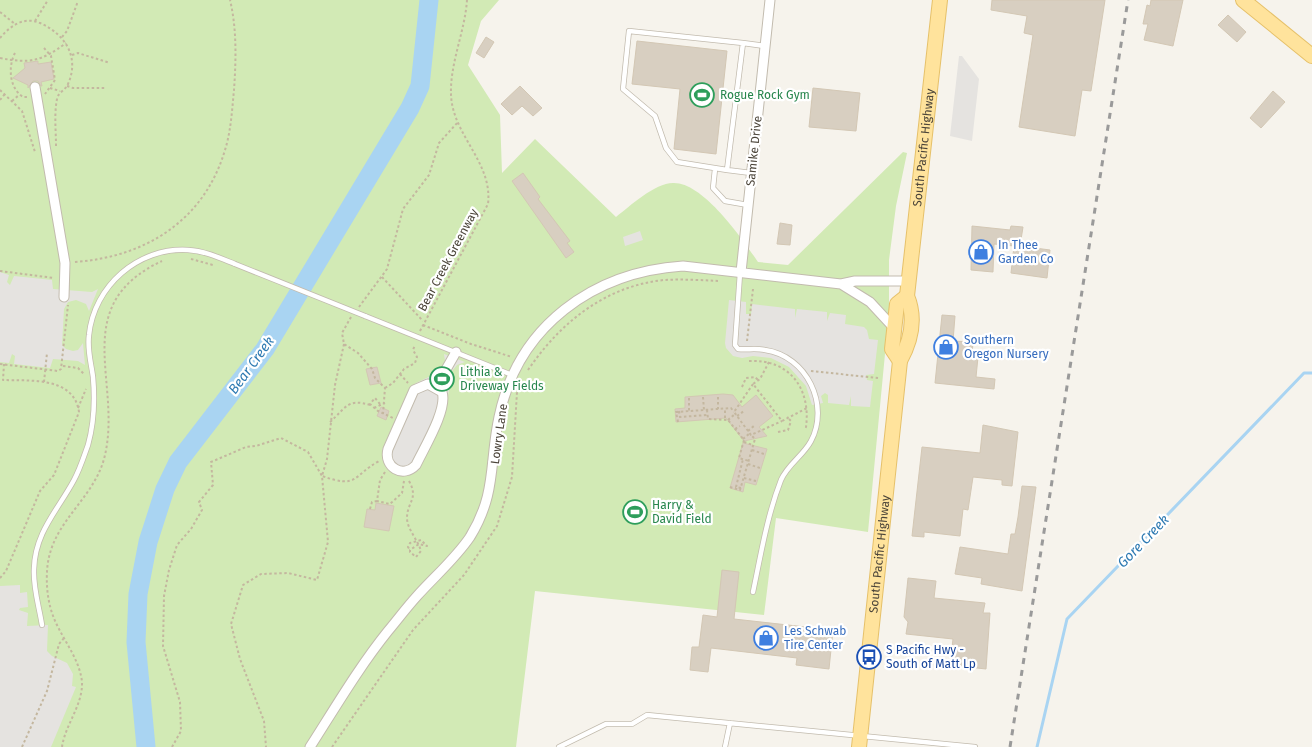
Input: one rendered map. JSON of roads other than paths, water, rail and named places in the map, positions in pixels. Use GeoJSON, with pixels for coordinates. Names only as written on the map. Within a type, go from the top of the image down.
{"type":"FeatureCollection","features":[{"type":"Feature","properties":{"kind":"main road","name":"South Pacific Highway"},"geometry":{"type":"LineString","coordinates":[[860,741],[900,362],[908,346],[913,310],[907,296],[908,282],[940,0]]}},
{"type":"Feature","properties":{"kind":"main road"},"geometry":{"type":"LineString","coordinates":[[1243,0],[1312,56]]}},
{"type":"Feature","properties":{"kind":"main road","name":"South Pacific Highway"},"geometry":{"type":"LineString","coordinates":[[900,362],[892,349],[894,328],[897,304],[907,296]]}},
{"type":"Feature","properties":{"kind":"street","name":"Samike Drive"},"geometry":{"type":"LineString","coordinates":[[740,272],[770,0]]}},
{"type":"Feature","properties":{"kind":"street"},"geometry":{"type":"LineString","coordinates":[[36,87],[64,263],[66,297]]}},
{"type":"Feature","properties":{"kind":"street","name":"Lowry Lane"},"geometry":{"type":"LineString","coordinates":[[310,747],[386,634],[461,549],[477,523],[492,477],[499,416],[512,375],[520,359],[548,324],[573,302],[609,282],[662,268],[683,266],[841,284],[856,281],[908,282]]}},
{"type":"Feature","properties":{"kind":"street","name":"Lowry Lane"},"geometry":{"type":"LineString","coordinates":[[841,284],[870,302],[894,328]]}},
{"type":"Feature","properties":{"kind":"street"},"geometry":{"type":"LineString","coordinates":[[436,387],[456,352]]}},
{"type":"Feature","properties":{"kind":"street"},"geometry":{"type":"LineString","coordinates":[[428,384],[436,387],[444,398],[442,410],[416,465],[406,471],[397,469],[387,460],[400,421],[414,390],[428,384]]}},
{"type":"Feature","properties":{"kind":"lane"},"geometry":{"type":"LineString","coordinates":[[751,173],[678,162],[666,148],[655,116],[623,89],[629,31],[765,46]]}},
{"type":"Feature","properties":{"kind":"lane"},"geometry":{"type":"LineString","coordinates":[[727,170],[743,43]]}},
{"type":"Feature","properties":{"kind":"lane"},"geometry":{"type":"LineString","coordinates":[[715,169],[713,188],[725,201],[748,205]]}},
{"type":"Feature","properties":{"kind":"lane"},"geometry":{"type":"LineString","coordinates":[[42,625],[34,586],[36,553],[49,517],[74,480],[88,443],[94,393],[88,341],[98,302],[119,274],[135,263],[156,254],[171,251],[194,251],[236,264],[512,375]]}},
{"type":"Feature","properties":{"kind":"lane"},"geometry":{"type":"LineString","coordinates":[[740,272],[734,346],[738,349],[766,350],[789,360],[804,374],[816,395],[819,409],[816,430],[806,450],[789,467],[781,480],[766,528],[753,592]]}},
{"type":"Feature","properties":{"kind":"lane"},"geometry":{"type":"LineString","coordinates":[[559,747],[606,724],[632,724],[647,715],[730,723],[860,741],[975,747]]}},
{"type":"Feature","properties":{"kind":"lane"},"geometry":{"type":"LineString","coordinates":[[725,747],[730,723]]}},
{"type":"Feature","properties":{"kind":"waterway","name":"Bear Creek"},"geometry":{"type":"LineString","coordinates":[[146,747],[136,642],[138,594],[148,542],[165,489],[178,462],[265,349],[410,108],[420,86],[429,0]]}},
{"type":"Feature","properties":{"kind":"waterway","name":"Gore Creek"},"geometry":{"type":"LineString","coordinates":[[1037,747],[1067,619],[1304,373],[1312,373]]}},
{"type":"Feature","properties":{"kind":"railway"},"geometry":{"type":"LineString","coordinates":[[1010,747],[1128,0]]}},
{"type":"Feature","properties":{"kind":"place","name":"Rogue Rock Gym"},"geometry":{"type":"Point","coordinates":[702,95]}},
{"type":"Feature","properties":{"kind":"place","name":"In Thee Garden Co"},"geometry":{"type":"Point","coordinates":[981,252]}},
{"type":"Feature","properties":{"kind":"place","name":"Southern Oregon Nursery"},"geometry":{"type":"Point","coordinates":[946,347]}},
{"type":"Feature","properties":{"kind":"place","name":"Lithia & Driveway Fields"},"geometry":{"type":"Point","coordinates":[442,379]}},
{"type":"Feature","properties":{"kind":"place","name":"Harry & David Field"},"geometry":{"type":"Point","coordinates":[635,512]}},
{"type":"Feature","properties":{"kind":"place","name":"Les Schwab Tire Center"},"geometry":{"type":"Point","coordinates":[766,638]}},
{"type":"Feature","properties":{"kind":"place","name":"S Pacific Hwy - South of Matt Lp"},"geometry":{"type":"Point","coordinates":[869,657]}}]}
